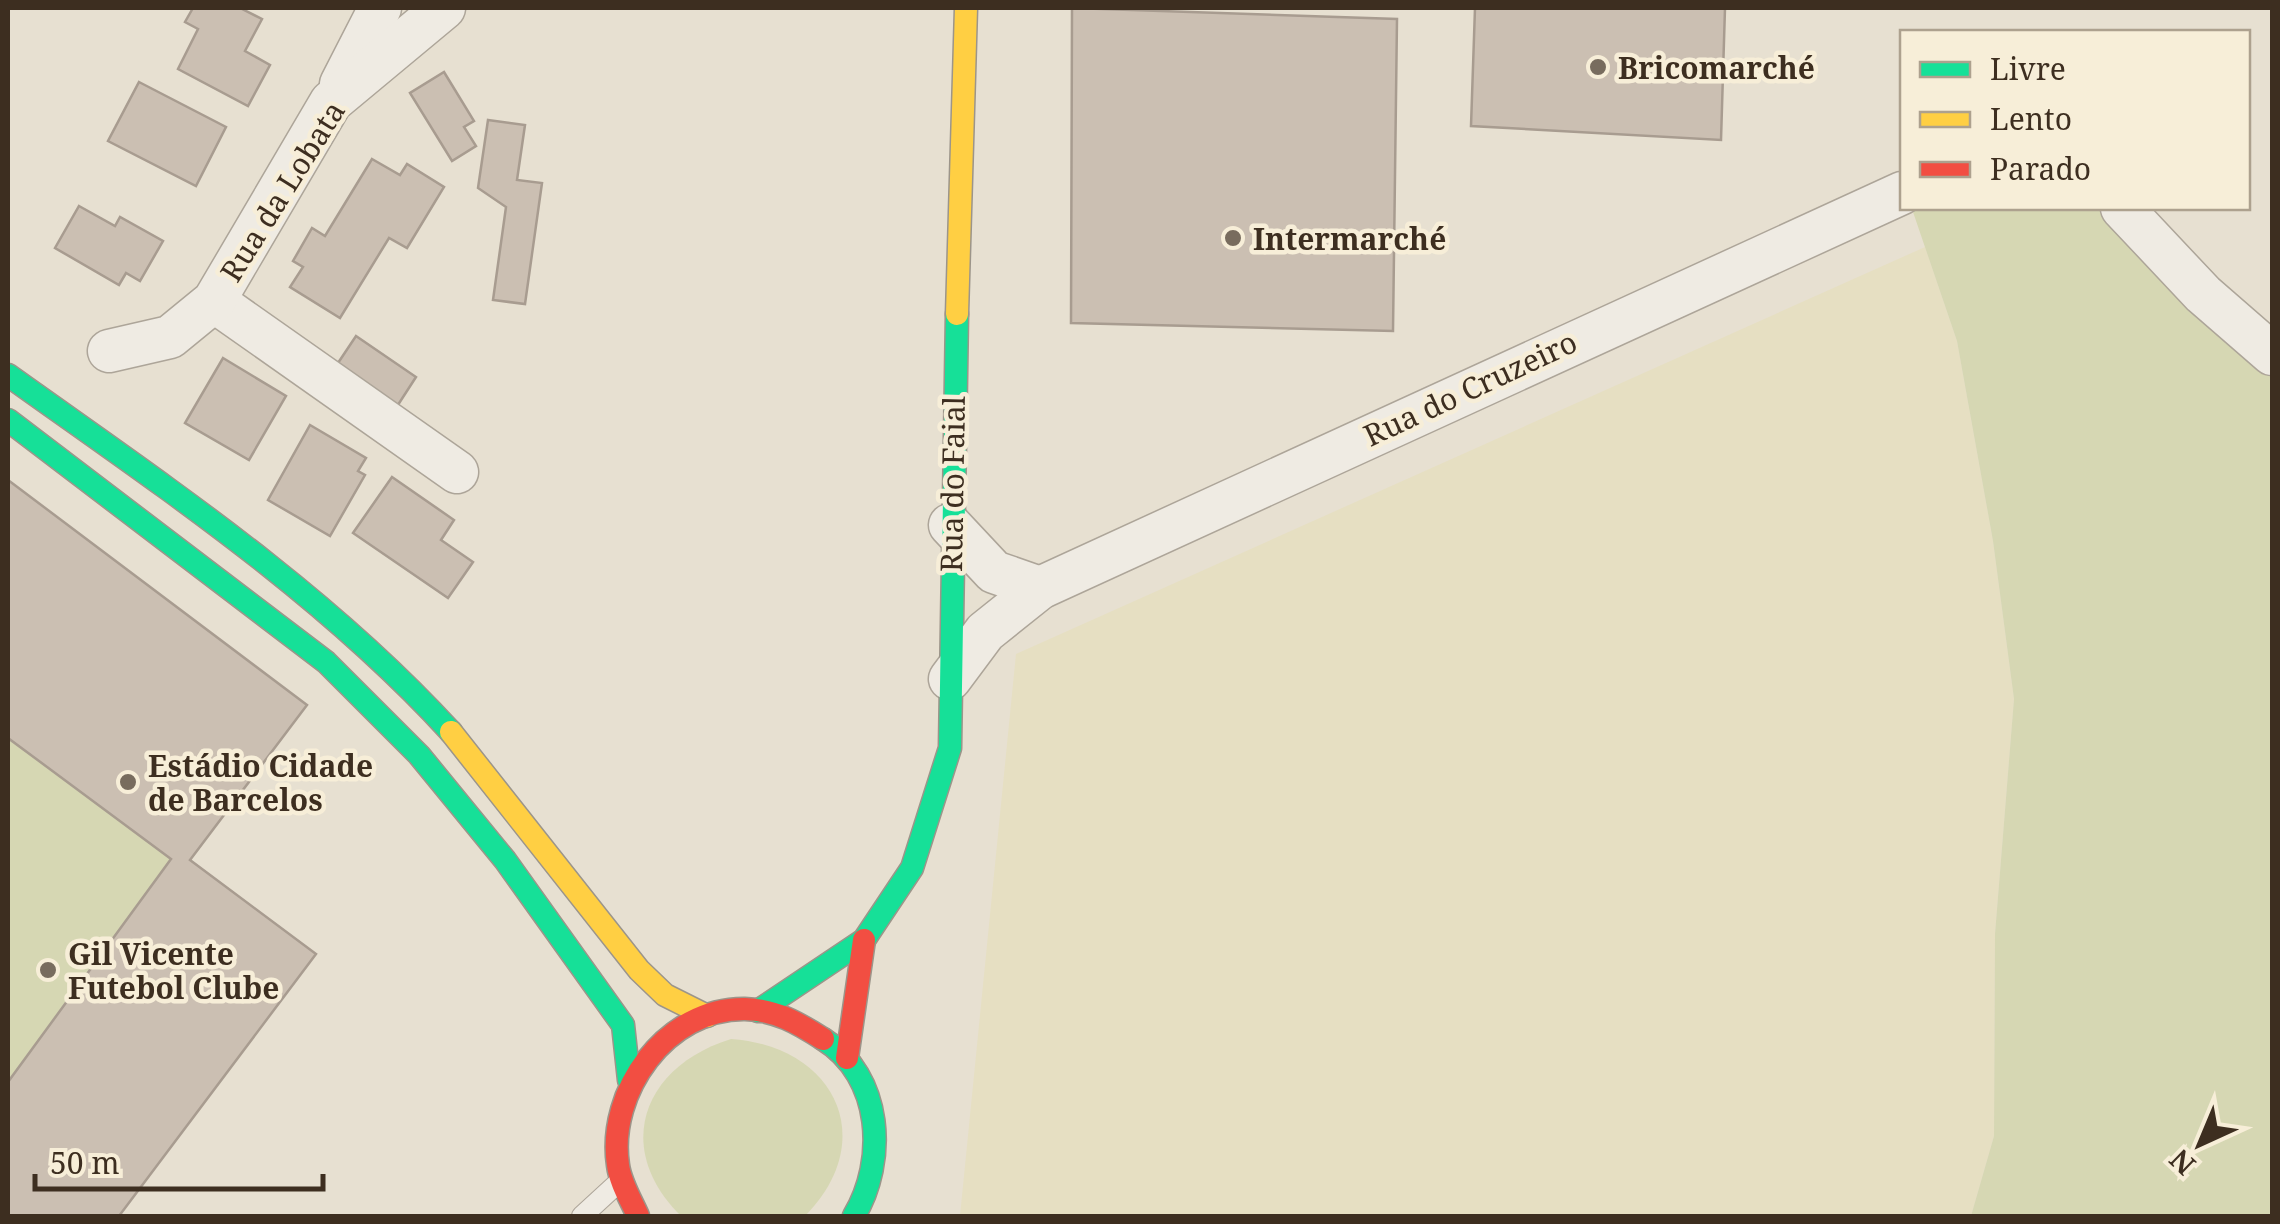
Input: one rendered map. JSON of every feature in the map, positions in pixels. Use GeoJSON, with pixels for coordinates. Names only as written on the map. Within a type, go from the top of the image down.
{"type":"FeatureCollection","features":[{"type":"Feature","properties":{"kind":"main road","name":"Rua do Faial"},"geometry":{"type":"LineString","coordinates":[[864,940],[912,868],[950,748],[950,525],[966,8]]}},
{"type":"Feature","properties":{"kind":"main road"},"geometry":{"type":"LineString","coordinates":[[963,130],[988,84],[988,64]]}},
{"type":"Feature","properties":{"kind":"main road"},"geometry":{"type":"LineString","coordinates":[[8,375],[246,546],[368,651],[441,721],[502,792],[639,970],[665,995],[707,1016]]}},
{"type":"Feature","properties":{"kind":"main road"},"geometry":{"type":"LineString","coordinates":[[8,420],[326,662],[419,756],[505,860],[623,1025],[629,1080]]}},
{"type":"Feature","properties":{"kind":"main road"},"geometry":{"type":"LineString","coordinates":[[758,1011],[864,940]]}},
{"type":"Feature","properties":{"kind":"main road"},"geometry":{"type":"LineString","coordinates":[[847,1058],[864,940]]}},
{"type":"Feature","properties":{"kind":"main road"},"geometry":{"type":"LineString","coordinates":[[638,1216],[620,1181],[614,1148],[618,1112],[629,1080],[649,1052],[676,1030],[707,1016],[758,1011],[792,1019],[822,1035],[847,1058],[868,1094],[877,1134],[874,1175],[854,1216]]}},
{"type":"Feature","properties":{"kind":"street"},"geometry":{"type":"LineString","coordinates":[[331,102],[380,8]]}},
{"type":"Feature","properties":{"kind":"street","name":"Rua da Lobata"},"geometry":{"type":"LineString","coordinates":[[109,351],[170,337],[214,302],[331,102],[444,8]]}},
{"type":"Feature","properties":{"kind":"street","name":"Rua do Cruzeiro"},"geometry":{"type":"LineString","coordinates":[[950,679],[985,632],[1040,588],[1900,194]]}},
{"type":"Feature","properties":{"kind":"street"},"geometry":{"type":"LineString","coordinates":[[2124,210],[2202,294],[2272,354]]}},
{"type":"Feature","properties":{"kind":"street"},"geometry":{"type":"LineString","coordinates":[[214,302],[457,472]]}},
{"type":"Feature","properties":{"kind":"street"},"geometry":{"type":"LineString","coordinates":[[950,525],[994,572],[1040,588]]}},
{"type":"Feature","properties":{"kind":"lane"},"geometry":{"type":"LineString","coordinates":[[582,1216],[620,1181]]}},
{"type":"Feature","properties":{"kind":"shaded area"},"geometry":{"type":"Polygon","coordinates":[[[1925,247],[1957,341],[1993,541],[2014,699],[1995,934],[1994,1136],[1971,1216],[960,1216],[1016,654],[1925,247]]]}},
{"type":"Feature","properties":{"kind":"green space"},"geometry":{"type":"Polygon","coordinates":[[[1912,210],[2124,210],[2272,354],[2272,1216],[1971,1216],[1994,1136],[1995,934],[2014,699],[1993,541],[1957,341],[1912,210]]]}},
{"type":"Feature","properties":{"kind":"green space","name":"Estádio Cidade de Barcelos"},"geometry":{"type":"Polygon","coordinates":[[[8,480],[307,705],[191,860],[316,954],[119,1216],[8,1216],[8,480]]]}},
{"type":"Feature","properties":{"kind":"green space"},"geometry":{"type":"Polygon","coordinates":[[[731,1039],[767,1045],[797,1059],[820,1078],[835,1101],[842,1128],[840,1157],[828,1187],[805,1216],[681,1216],[660,1190],[647,1163],[643,1137],[647,1112],[658,1089],[676,1068],[731,1039]]]}},
{"type":"Feature","properties":{"kind":"building"},"geometry":{"type":"Polygon","coordinates":[[[193,8],[240,8],[262,19],[245,51],[270,65],[248,106],[178,69],[198,29],[185,22],[193,8]]]}},
{"type":"Feature","properties":{"kind":"building","name":"Intermarché"},"geometry":{"type":"Polygon","coordinates":[[[1072,8],[1397,19],[1393,331],[1071,323],[1072,8]]]}},
{"type":"Feature","properties":{"kind":"building","name":"Bricomarché"},"geometry":{"type":"Polygon","coordinates":[[[1475,8],[1725,8],[1721,140],[1471,126],[1475,8]]]}},
{"type":"Feature","properties":{"kind":"building"},"geometry":{"type":"Polygon","coordinates":[[[444,72],[474,121],[464,127],[476,146],[452,161],[410,93],[444,72]]]}},
{"type":"Feature","properties":{"kind":"building"},"geometry":{"type":"Polygon","coordinates":[[[139,82],[226,127],[196,186],[108,141],[139,82]]]}},
{"type":"Feature","properties":{"kind":"building"},"geometry":{"type":"Polygon","coordinates":[[[488,120],[525,125],[517,180],[542,183],[525,304],[493,300],[506,207],[478,188],[488,120]]]}},
{"type":"Feature","properties":{"kind":"building"},"geometry":{"type":"Polygon","coordinates":[[[372,159],[400,175],[407,164],[444,187],[407,248],[389,238],[340,318],[290,287],[303,267],[293,261],[312,228],[325,236],[372,159]]]}},
{"type":"Feature","properties":{"kind":"building"},"geometry":{"type":"Polygon","coordinates":[[[79,206],[115,226],[120,217],[163,241],[140,281],[126,273],[119,285],[55,248],[79,206]]]}},
{"type":"Feature","properties":{"kind":"building"},"geometry":{"type":"Polygon","coordinates":[[[356,336],[416,377],[396,408],[336,366],[356,336]]]}},
{"type":"Feature","properties":{"kind":"building"},"geometry":{"type":"Polygon","coordinates":[[[223,358],[286,396],[249,460],[185,423],[223,358]]]}},
{"type":"Feature","properties":{"kind":"building"},"geometry":{"type":"Polygon","coordinates":[[[310,425],[366,458],[358,471],[365,475],[330,536],[268,500],[310,425]]]}},
{"type":"Feature","properties":{"kind":"building"},"geometry":{"type":"Polygon","coordinates":[[[392,477],[454,520],[441,540],[473,562],[448,598],[353,533],[392,477]]]}},
{"type":"Feature","properties":{"kind":"building","name":"Estádio Cidade de Barcelos"},"geometry":{"type":"Polygon","coordinates":[[[8,480],[307,705],[190,860],[316,954],[119,1216],[8,1216],[8,1082],[171,859],[8,738],[8,480]]]}},
{"type":"Feature","properties":{"kind":"traffic: fast"},"geometry":{"type":"LineString","coordinates":[[758,1011],[864,940],[912,868],[950,748],[957,314]]}},
{"type":"Feature","properties":{"kind":"traffic: fast"},"geometry":{"type":"LineString","coordinates":[[8,375],[182,499],[295,587],[402,681],[451,732]]}},
{"type":"Feature","properties":{"kind":"traffic: fast"},"geometry":{"type":"LineString","coordinates":[[8,420],[326,662],[419,755],[505,860],[623,1025],[629,1080]]}},
{"type":"Feature","properties":{"kind":"traffic: fast"},"geometry":{"type":"LineString","coordinates":[[823,1039],[843,1055],[858,1075],[873,1121],[872,1170],[854,1216]]}},
{"type":"Feature","properties":{"kind":"traffic: slow"},"geometry":{"type":"LineString","coordinates":[[957,314],[966,8]]}},
{"type":"Feature","properties":{"kind":"traffic: slow"},"geometry":{"type":"LineString","coordinates":[[451,732],[639,970],[665,995],[707,1016]]}},
{"type":"Feature","properties":{"kind":"traffic: jam"},"geometry":{"type":"LineString","coordinates":[[847,1058],[864,940]]}},
{"type":"Feature","properties":{"kind":"traffic: jam"},"geometry":{"type":"LineString","coordinates":[[638,1216],[619,1171],[617,1137],[633,1083],[667,1039],[716,1012],[745,1009],[786,1018],[823,1039]]}},
{"type":"Feature","properties":{"kind":"place","name":"Bricomarché"},"geometry":{"type":"Point","coordinates":[1598,67]}},
{"type":"Feature","properties":{"kind":"place","name":"Intermarché"},"geometry":{"type":"Point","coordinates":[1233,238]}},
{"type":"Feature","properties":{"kind":"place","name":"Estádio Cidade de Barcelos"},"geometry":{"type":"Point","coordinates":[128,782]}},
{"type":"Feature","properties":{"kind":"place","name":"Gil Vicente Futebol Clube"},"geometry":{"type":"Point","coordinates":[48,970]}}]}
